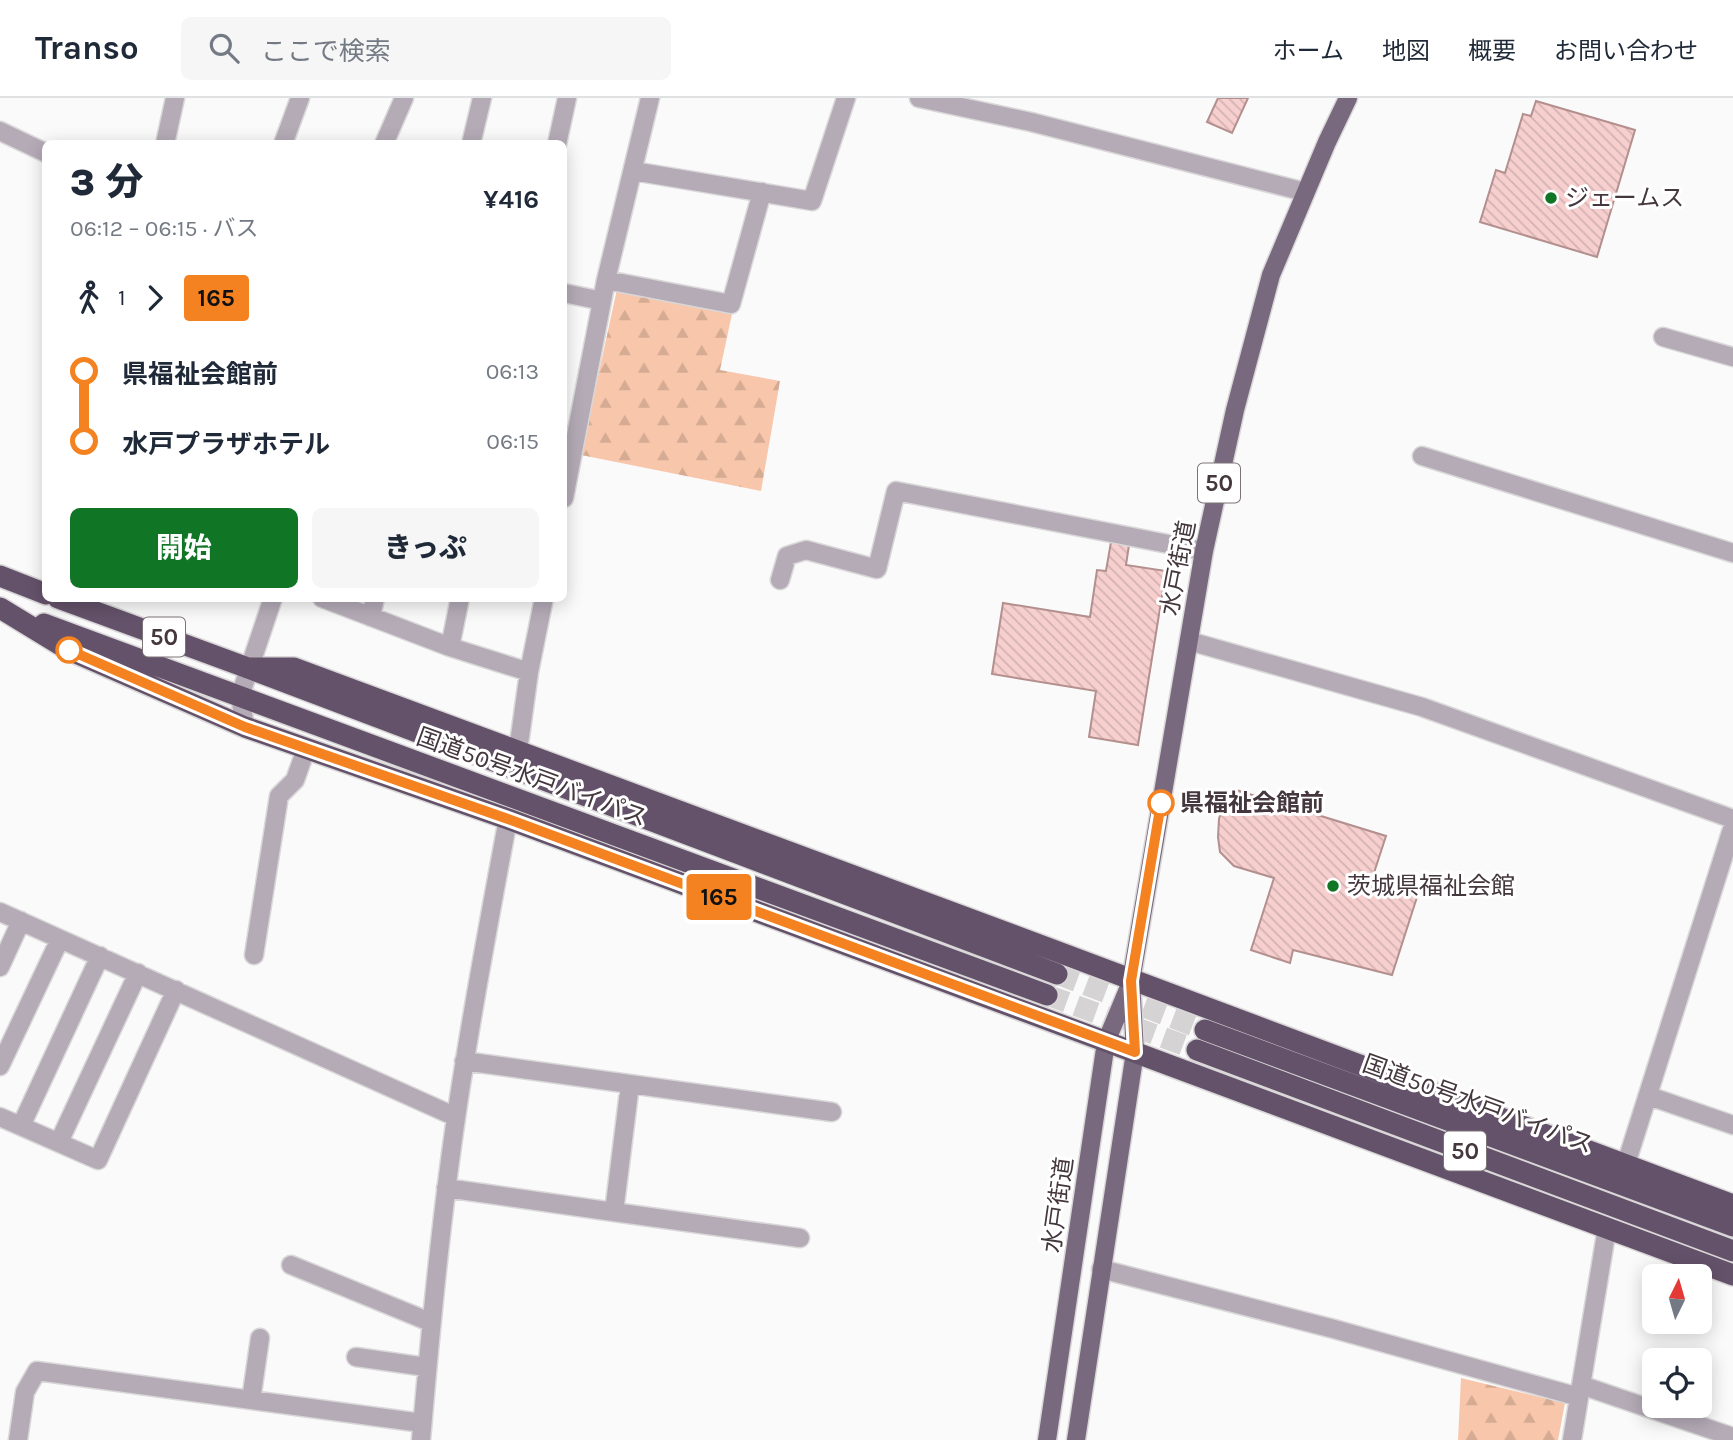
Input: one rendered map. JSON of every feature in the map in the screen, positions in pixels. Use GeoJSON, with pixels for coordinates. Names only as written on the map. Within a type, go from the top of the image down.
{"type":"FeatureCollection","features":[{"type":"Feature","properties":{"kind":"highway"},"geometry":{"type":"LineString","coordinates":[[0,576],[42,592]]}},
{"type":"Feature","properties":{"kind":"highway","name":"国道50号水戸バイパス"},"geometry":{"type":"LineString","coordinates":[[69,602],[1057,974]]}},
{"type":"Feature","properties":{"kind":"highway"},"geometry":{"type":"LineString","coordinates":[[0,608],[69,650],[245,727],[508,819],[1733,1275]]}},
{"type":"Feature","properties":{"kind":"highway","name":"国道50号水戸バイパス"},"geometry":{"type":"LineString","coordinates":[[0,608],[1046,995]]}},
{"type":"Feature","properties":{"kind":"highway"},"geometry":{"type":"LineString","coordinates":[[248,668],[294,668],[912,895],[1131,981],[1733,1205]]}},
{"type":"Feature","properties":{"kind":"highway","name":"国道50号水戸バイパス"},"geometry":{"type":"LineString","coordinates":[[1205,1030],[1733,1226]]}},
{"type":"Feature","properties":{"kind":"highway","name":"国道50号水戸バイパス"},"geometry":{"type":"LineString","coordinates":[[1197,1050],[1733,1251]]}},
{"type":"Feature","properties":{"kind":"main road","name":"水戸街道"},"geometry":{"type":"LineString","coordinates":[[1047,1440],[1106,1042],[1131,981],[1205,551],[1253,340],[1271,275],[1348,98]]}},
{"type":"Feature","properties":{"kind":"main road","name":"水戸街道"},"geometry":{"type":"LineString","coordinates":[[1076,1440],[1135,1052],[1131,981]]}},
{"type":"Feature","properties":{"kind":"street"},"geometry":{"type":"LineString","coordinates":[[166,140],[175,98]]}},
{"type":"Feature","properties":{"kind":"street"},"geometry":{"type":"LineString","coordinates":[[284,140],[300,98]]}},
{"type":"Feature","properties":{"kind":"street"},"geometry":{"type":"LineString","coordinates":[[472,140],[482,98]]}},
{"type":"Feature","properties":{"kind":"street"},"geometry":{"type":"LineString","coordinates":[[558,140],[567,98]]}},
{"type":"Feature","properties":{"kind":"street"},"geometry":{"type":"LineString","coordinates":[[567,483],[606,280],[650,98]]}},
{"type":"Feature","properties":{"kind":"street"},"geometry":{"type":"LineString","coordinates":[[633,172],[812,201],[846,98]]}},
{"type":"Feature","properties":{"kind":"street"},"geometry":{"type":"LineString","coordinates":[[919,98],[944,101],[1031,122],[1305,192]]}},
{"type":"Feature","properties":{"kind":"street"},"geometry":{"type":"LineString","coordinates":[[385,140],[398,101]]}},
{"type":"Feature","properties":{"kind":"street"},"geometry":{"type":"LineString","coordinates":[[0,131],[42,151]]}},
{"type":"Feature","properties":{"kind":"street"},"geometry":{"type":"LineString","coordinates":[[606,280],[731,304],[762,192]]}},
{"type":"Feature","properties":{"kind":"street"},"geometry":{"type":"LineString","coordinates":[[567,294],[602,302]]}},
{"type":"Feature","properties":{"kind":"street"},"geometry":{"type":"LineString","coordinates":[[1663,337],[1733,357]]}},
{"type":"Feature","properties":{"kind":"street"},"geometry":{"type":"LineString","coordinates":[[1422,456],[1733,553]]}},
{"type":"Feature","properties":{"kind":"street"},"geometry":{"type":"LineString","coordinates":[[780,580],[788,556],[806,551],[877,569],[896,491],[1205,551]]}},
{"type":"Feature","properties":{"kind":"street"},"geometry":{"type":"LineString","coordinates":[[245,727],[240,695],[273,602]]}},
{"type":"Feature","properties":{"kind":"street"},"geometry":{"type":"LineString","coordinates":[[332,602],[450,647],[529,672]]}},
{"type":"Feature","properties":{"kind":"street"},"geometry":{"type":"LineString","coordinates":[[371,617],[374,602]]}},
{"type":"Feature","properties":{"kind":"street"},"geometry":{"type":"LineString","coordinates":[[450,647],[459,602]]}},
{"type":"Feature","properties":{"kind":"street"},"geometry":{"type":"LineString","coordinates":[[518,751],[529,672],[543,602]]}},
{"type":"Feature","properties":{"kind":"street"},"geometry":{"type":"LineString","coordinates":[[1189,641],[1422,708],[1733,819]]}},
{"type":"Feature","properties":{"kind":"street"},"geometry":{"type":"LineString","coordinates":[[254,955],[279,796],[295,780],[306,749]]}},
{"type":"Feature","properties":{"kind":"street"},"geometry":{"type":"LineString","coordinates":[[18,1440],[25,1392],[37,1371],[251,1400],[421,1432],[430,1322],[456,1117],[508,819]]}},
{"type":"Feature","properties":{"kind":"street"},"geometry":{"type":"LineString","coordinates":[[1626,1164],[1733,826]]}},
{"type":"Feature","properties":{"kind":"street"},"geometry":{"type":"LineString","coordinates":[[0,912],[456,1117]]}},
{"type":"Feature","properties":{"kind":"street"},"geometry":{"type":"LineString","coordinates":[[0,967],[21,921]]}},
{"type":"Feature","properties":{"kind":"street"},"geometry":{"type":"LineString","coordinates":[[0,1066],[60,939]]}},
{"type":"Feature","properties":{"kind":"street"},"geometry":{"type":"LineString","coordinates":[[21,1126],[100,956]]}},
{"type":"Feature","properties":{"kind":"street"},"geometry":{"type":"LineString","coordinates":[[59,1142],[138,973]]}},
{"type":"Feature","properties":{"kind":"street"},"geometry":{"type":"LineString","coordinates":[[0,1117],[98,1160],[176,990]]}},
{"type":"Feature","properties":{"kind":"street"},"geometry":{"type":"LineString","coordinates":[[464,1061],[831,1112]]}},
{"type":"Feature","properties":{"kind":"street"},"geometry":{"type":"LineString","coordinates":[[614,1212],[630,1084]]}},
{"type":"Feature","properties":{"kind":"street"},"geometry":{"type":"LineString","coordinates":[[1649,1096],[1733,1125]]}},
{"type":"Feature","properties":{"kind":"street"},"geometry":{"type":"LineString","coordinates":[[446,1188],[800,1238]]}},
{"type":"Feature","properties":{"kind":"street"},"geometry":{"type":"LineString","coordinates":[[1572,1440],[1607,1228]]}},
{"type":"Feature","properties":{"kind":"street"},"geometry":{"type":"LineString","coordinates":[[291,1265],[430,1322]]}},
{"type":"Feature","properties":{"kind":"street"},"geometry":{"type":"LineString","coordinates":[[1101,1269],[1580,1391],[1733,1437]]}},
{"type":"Feature","properties":{"kind":"street"},"geometry":{"type":"LineString","coordinates":[[251,1400],[260,1338]]}},
{"type":"Feature","properties":{"kind":"street"},"geometry":{"type":"LineString","coordinates":[[356,1357],[426,1367]]}},
{"type":"Feature","properties":{"kind":"green space"},"geometry":{"type":"Polygon","coordinates":[[[617,289],[732,314],[720,370],[780,381],[761,491],[581,455],[617,289]]]}},
{"type":"Feature","properties":{"kind":"green space"},"geometry":{"type":"Polygon","coordinates":[[[1461,1378],[1565,1403],[1558,1440],[1458,1440],[1461,1378]]]}},
{"type":"Feature","properties":{"kind":"building"},"geometry":{"type":"Polygon","coordinates":[[[1218,98],[1248,98],[1232,133],[1207,122],[1218,98]]]}},
{"type":"Feature","properties":{"kind":"building","name":"ジェームス"},"geometry":{"type":"Polygon","coordinates":[[[1536,101],[1635,130],[1597,257],[1480,222],[1496,170],[1505,173],[1523,114],[1531,116],[1536,101]]]}},
{"type":"Feature","properties":{"kind":"building"},"geometry":{"type":"Polygon","coordinates":[[[1111,542],[1129,545],[1126,565],[1166,571],[1138,745],[1089,737],[1096,691],[992,674],[1003,603],[1090,617],[1097,570],[1106,571],[1111,542]]]}},
{"type":"Feature","properties":{"kind":"building","name":"茨城県福祉会館"},"geometry":{"type":"Polygon","coordinates":[[[1233,789],[1386,836],[1372,879],[1418,894],[1392,975],[1293,950],[1290,963],[1251,950],[1274,878],[1234,866],[1220,852],[1219,819],[1223,805],[1233,789]]]}},
{"type":"Feature","properties":{"kind":"tunnel"},"geometry":{"type":"LineString","coordinates":[[1057,974],[1205,1030]]}},
{"type":"Feature","properties":{"kind":"tunnel"},"geometry":{"type":"LineString","coordinates":[[1047,995],[1197,1050]]}},
{"type":"Feature","properties":{"kind":"bus line","name":"165"},"geometry":{"type":"LineString","coordinates":[[69,650],[245,727],[508,819],[1135,1052],[1131,981],[1161,803]]}},
{"type":"Feature","properties":{"kind":"place","name":"ジェームス"},"geometry":{"type":"Point","coordinates":[1551,198]}},
{"type":"Feature","properties":{"kind":"place","name":"県福祉会館前"},"geometry":{"type":"Point","coordinates":[1161,803]}},
{"type":"Feature","properties":{"kind":"place","name":"茨城県福祉会館"},"geometry":{"type":"Point","coordinates":[1333,886]}}]}
